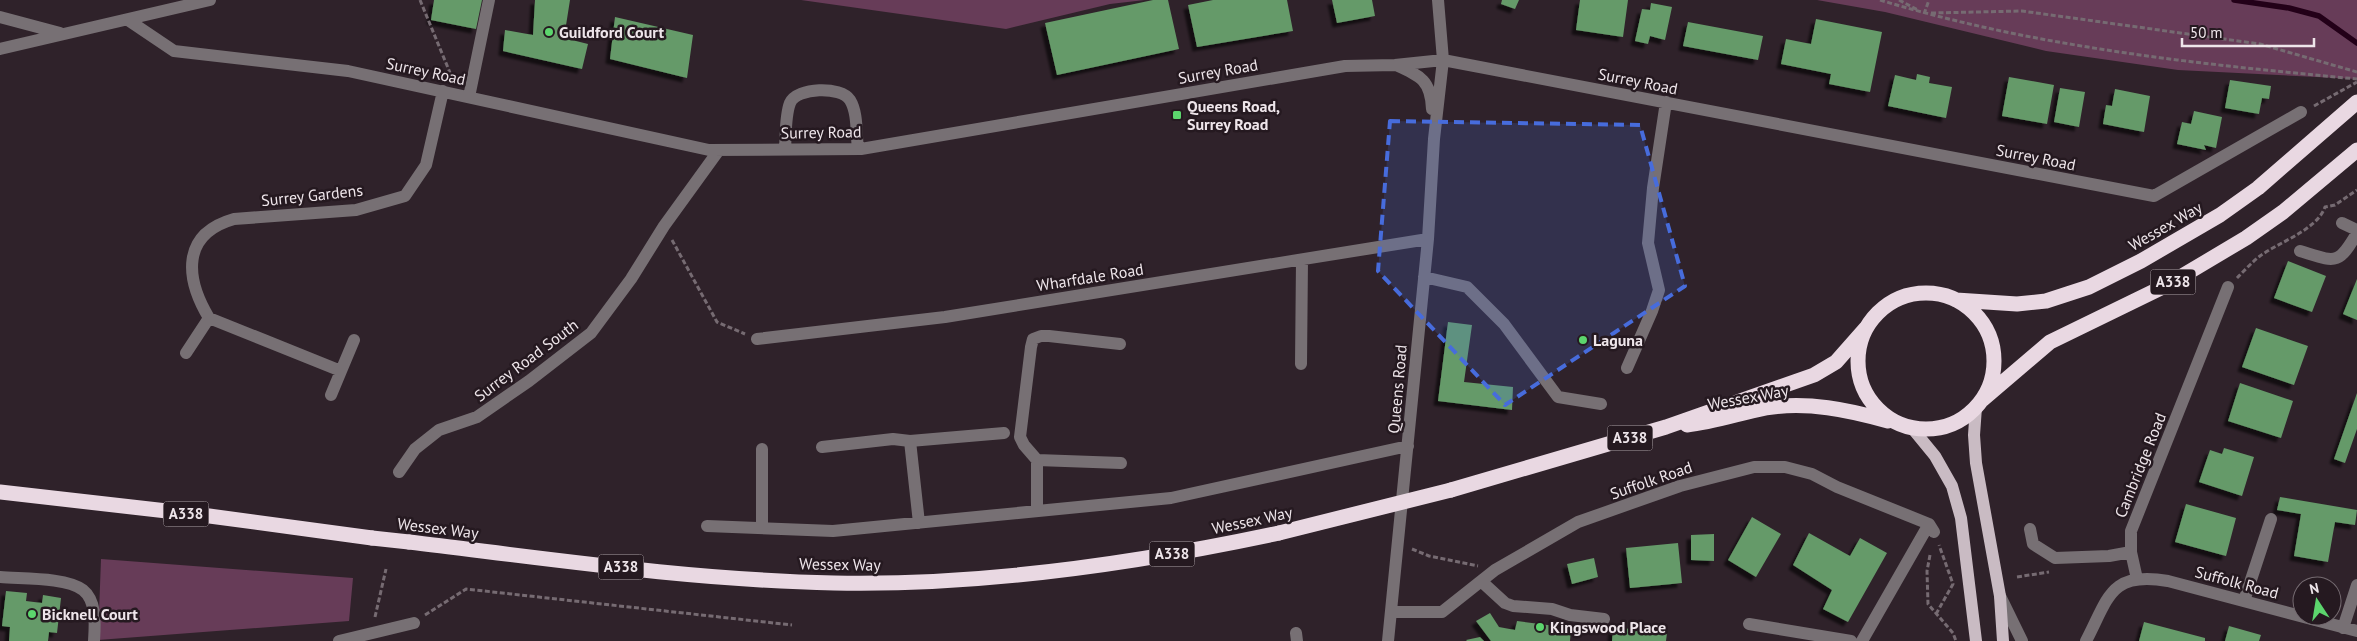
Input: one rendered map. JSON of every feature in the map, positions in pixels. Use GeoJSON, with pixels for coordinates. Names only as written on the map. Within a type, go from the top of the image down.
{"type":"FeatureCollection","features":[{"type":"Feature","properties":{"kind":"highway","name":"Wessex Way"},"geometry":{"type":"LineString","coordinates":[[1956,300],[2017,304],[2046,301],[2088,287],[2141,261],[2220,215],[2282,169],[2357,102]]}},
{"type":"Feature","properties":{"kind":"highway","name":"A338"},"geometry":{"type":"LineString","coordinates":[[1979,403],[2050,342],[2167,285],[2246,238],[2283,212],[2357,150]]}},
{"type":"Feature","properties":{"kind":"highway"},"geometry":{"type":"LineString","coordinates":[[1931,294],[1956,300],[1970,310],[1981,322],[1992,344],[1994,369],[1990,385],[1979,403],[1966,416],[1947,426],[1926,430],[1896,423],[1872,404],[1860,382],[1859,347],[1866,328],[1883,308],[1906,296],[1931,294]]}},
{"type":"Feature","properties":{"kind":"highway","name":"Wessex Way"},"geometry":{"type":"LineString","coordinates":[[0,492],[202,515],[372,538],[672,572],[833,583],[868,583],[1064,570],[1187,551],[1279,532],[1452,490],[1666,426],[1814,375],[1836,362],[1866,328]]}},
{"type":"Feature","properties":{"kind":"highway","name":"Wessex Way"},"geometry":{"type":"LineString","coordinates":[[1666,426],[1706,423],[1768,408],[1802,405],[1848,411],[1896,423]]}},
{"type":"Feature","properties":{"kind":"main road"},"geometry":{"type":"LineString","coordinates":[[1979,403],[1974,435],[1976,462],[2000,596],[2003,641]]}},
{"type":"Feature","properties":{"kind":"main road"},"geometry":{"type":"LineString","coordinates":[[1912,428],[1935,456],[1952,486],[1961,518],[1976,641]]}},
{"type":"Feature","properties":{"kind":"street"},"geometry":{"type":"LineString","coordinates":[[0,49],[210,0]]}},
{"type":"Feature","properties":{"kind":"street"},"geometry":{"type":"LineString","coordinates":[[464,95],[490,0]]}},
{"type":"Feature","properties":{"kind":"street","name":"Queens Road"},"geometry":{"type":"LineString","coordinates":[[1388,641],[1428,239],[1434,139],[1443,60],[1438,0]]}},
{"type":"Feature","properties":{"kind":"street"},"geometry":{"type":"LineString","coordinates":[[0,17],[63,34]]}},
{"type":"Feature","properties":{"kind":"street","name":"Surrey Road"},"geometry":{"type":"LineString","coordinates":[[128,20],[174,51],[348,71],[710,150],[858,149],[1345,66],[1395,65],[1443,60],[2154,196],[2301,112]]}},
{"type":"Feature","properties":{"kind":"street","name":"Queens Road"},"geometry":{"type":"LineString","coordinates":[[1395,65],[1416,74],[1429,86],[1432,101],[1434,139]]}},
{"type":"Feature","properties":{"kind":"street"},"geometry":{"type":"LineString","coordinates":[[785,149],[790,103],[795,96],[805,91],[817,90],[832,91],[847,96],[851,101],[856,121],[858,149]]}},
{"type":"Feature","properties":{"kind":"street","name":"Surrey Gardens"},"geometry":{"type":"LineString","coordinates":[[209,318],[197,295],[191,274],[194,252],[204,234],[221,223],[234,219],[356,210],[405,196],[426,165],[443,91]]}},
{"type":"Feature","properties":{"kind":"street"},"geometry":{"type":"LineString","coordinates":[[1627,368],[1659,290],[1648,243],[1653,188],[1666,102]]}},
{"type":"Feature","properties":{"kind":"street","name":"Surrey Road South"},"geometry":{"type":"LineString","coordinates":[[399,472],[415,449],[439,430],[476,417],[529,381],[591,333],[631,279],[664,226],[719,150]]}},
{"type":"Feature","properties":{"kind":"street"},"geometry":{"type":"LineString","coordinates":[[2300,251],[2334,259],[2344,255],[2353,226]]}},
{"type":"Feature","properties":{"kind":"street","name":"Wharfdale Road"},"geometry":{"type":"LineString","coordinates":[[757,339],[945,316],[1428,239]]}},
{"type":"Feature","properties":{"kind":"street"},"geometry":{"type":"LineString","coordinates":[[1301,364],[1302,260]]}},
{"type":"Feature","properties":{"kind":"street"},"geometry":{"type":"LineString","coordinates":[[1424,277],[1467,287],[1504,324],[1558,397],[1601,404]]}},
{"type":"Feature","properties":{"kind":"street","name":"Cambridge Road"},"geometry":{"type":"LineString","coordinates":[[2137,579],[2131,552],[2131,530],[2228,287]]}},
{"type":"Feature","properties":{"kind":"street"},"geometry":{"type":"LineString","coordinates":[[186,353],[209,318],[341,371]]}},
{"type":"Feature","properties":{"kind":"street"},"geometry":{"type":"LineString","coordinates":[[1037,511],[1037,460],[1024,445],[1020,430],[1031,347],[1034,340],[1041,336],[1050,336],[1120,344]]}},
{"type":"Feature","properties":{"kind":"street"},"geometry":{"type":"LineString","coordinates":[[331,395],[354,340]]}},
{"type":"Feature","properties":{"kind":"street"},"geometry":{"type":"LineString","coordinates":[[822,447],[893,439],[910,441],[1004,432]]}},
{"type":"Feature","properties":{"kind":"street"},"geometry":{"type":"LineString","coordinates":[[910,441],[919,523]]}},
{"type":"Feature","properties":{"kind":"street"},"geometry":{"type":"LineString","coordinates":[[707,526],[833,531],[1171,498],[1408,446]]}},
{"type":"Feature","properties":{"kind":"street"},"geometry":{"type":"LineString","coordinates":[[762,449],[762,528]]}},
{"type":"Feature","properties":{"kind":"street"},"geometry":{"type":"LineString","coordinates":[[1037,460],[1121,463]]}},
{"type":"Feature","properties":{"kind":"street","name":"Suffolk Road"},"geometry":{"type":"LineString","coordinates":[[1391,612],[1442,612],[1495,570],[1578,522],[1680,486],[1754,467],[1785,467],[1812,474],[1837,488],[1932,528]]}},
{"type":"Feature","properties":{"kind":"street"},"geometry":{"type":"LineString","coordinates":[[2244,601],[2271,519]]}},
{"type":"Feature","properties":{"kind":"street"},"geometry":{"type":"LineString","coordinates":[[1862,641],[1932,528]]}},
{"type":"Feature","properties":{"kind":"street"},"geometry":{"type":"LineString","coordinates":[[2030,529],[2033,544],[2055,558],[2109,556],[2131,552]]}},
{"type":"Feature","properties":{"kind":"street"},"geometry":{"type":"LineString","coordinates":[[0,577],[71,584],[84,591],[90,600],[94,614],[94,641]]}},
{"type":"Feature","properties":{"kind":"street","name":"Suffolk Road"},"geometry":{"type":"LineString","coordinates":[[2137,579],[2149,578],[2168,581],[2357,631]]}},
{"type":"Feature","properties":{"kind":"street"},"geometry":{"type":"LineString","coordinates":[[2086,641],[2112,590],[2124,582],[2137,579]]}},
{"type":"Feature","properties":{"kind":"street"},"geometry":{"type":"LineString","coordinates":[[1480,581],[1505,603],[1513,606],[1552,609],[1570,614],[1604,619]]}},
{"type":"Feature","properties":{"kind":"street"},"geometry":{"type":"LineString","coordinates":[[2344,628],[2357,585]]}},
{"type":"Feature","properties":{"kind":"street"},"geometry":{"type":"LineString","coordinates":[[2000,596],[2022,641]]}},
{"type":"Feature","properties":{"kind":"street"},"geometry":{"type":"LineString","coordinates":[[339,641],[373,636],[414,623]]}},
{"type":"Feature","properties":{"kind":"street"},"geometry":{"type":"LineString","coordinates":[[1749,624],[1850,641]]}},
{"type":"Feature","properties":{"kind":"path"},"geometry":{"type":"LineString","coordinates":[[420,0],[464,95]]}},
{"type":"Feature","properties":{"kind":"path"},"geometry":{"type":"LineString","coordinates":[[1880,0],[1924,14],[2055,42],[2252,69],[2357,81]]}},
{"type":"Feature","properties":{"kind":"path"},"geometry":{"type":"LineString","coordinates":[[1899,0],[1924,14],[2022,11],[2260,44],[2357,72]]}},
{"type":"Feature","properties":{"kind":"path"},"geometry":{"type":"LineString","coordinates":[[1924,14],[1929,0]]}},
{"type":"Feature","properties":{"kind":"path"},"geometry":{"type":"LineString","coordinates":[[2301,112],[2357,81]]}},
{"type":"Feature","properties":{"kind":"path"},"geometry":{"type":"LineString","coordinates":[[664,226],[717,322],[757,339]]}},
{"type":"Feature","properties":{"kind":"path"},"geometry":{"type":"LineString","coordinates":[[1932,528],[1953,584],[1936,614]]}},
{"type":"Feature","properties":{"kind":"path"},"geometry":{"type":"LineString","coordinates":[[1932,528],[1927,571],[1928,604],[1953,633],[1956,641]]}},
{"type":"Feature","properties":{"kind":"path"},"geometry":{"type":"LineString","coordinates":[[1397,543],[1429,556],[1495,570]]}},
{"type":"Feature","properties":{"kind":"path"},"geometry":{"type":"LineString","coordinates":[[373,636],[386,569]]}},
{"type":"Feature","properties":{"kind":"path"},"geometry":{"type":"LineString","coordinates":[[414,623],[466,589],[792,625]]}},
{"type":"Feature","properties":{"kind":"highlighted area"},"geometry":{"type":"Polygon","coordinates":[[[1390,121],[1640,125],[1685,286],[1505,405],[1378,271],[1390,121]]]}},
{"type":"Feature","properties":{"kind":"shaded area"},"geometry":{"type":"Polygon","coordinates":[[[801,0],[1145,0],[1110,4],[1006,29],[801,0]]]}},
{"type":"Feature","properties":{"kind":"shaded area"},"geometry":{"type":"Polygon","coordinates":[[[1817,0],[2357,0],[2357,79],[2178,70],[2046,51],[1885,12],[1817,0]]]}},
{"type":"Feature","properties":{"kind":"shaded area"},"geometry":{"type":"Polygon","coordinates":[[[101,559],[353,578],[349,621],[98,640],[101,559]]]}},
{"type":"Feature","properties":{"kind":"building"},"geometry":{"type":"Polygon","coordinates":[[[434,0],[482,0],[476,29],[431,20],[434,0]]]}},
{"type":"Feature","properties":{"kind":"building","name":"Guildford Court"},"geometry":{"type":"Polygon","coordinates":[[[535,0],[570,0],[564,38],[588,44],[582,69],[503,51],[505,30],[533,35],[535,0]]]}},
{"type":"Feature","properties":{"kind":"building"},"geometry":{"type":"Polygon","coordinates":[[[1153,0],[1168,0],[1179,49],[1057,75],[1045,23],[1153,0]]]}},
{"type":"Feature","properties":{"kind":"building"},"geometry":{"type":"Polygon","coordinates":[[[1213,0],[1287,0],[1293,31],[1197,47],[1188,5],[1213,0]]]}},
{"type":"Feature","properties":{"kind":"building"},"geometry":{"type":"Polygon","coordinates":[[[1332,0],[1372,0],[1375,16],[1337,23],[1332,0]]]}},
{"type":"Feature","properties":{"kind":"building"},"geometry":{"type":"Polygon","coordinates":[[[1502,0],[1519,0],[1515,9],[1501,4],[1502,0]]]}},
{"type":"Feature","properties":{"kind":"building"},"geometry":{"type":"Polygon","coordinates":[[[1580,0],[1628,0],[1623,37],[1576,30],[1580,0]]]}},
{"type":"Feature","properties":{"kind":"building"},"geometry":{"type":"Polygon","coordinates":[[[1651,3],[1672,7],[1665,40],[1650,36],[1648,44],[1635,41],[1642,9],[1650,10],[1651,3]]]}},
{"type":"Feature","properties":{"kind":"building"},"geometry":{"type":"Polygon","coordinates":[[[615,17],[693,35],[687,78],[610,59],[615,17]]]}},
{"type":"Feature","properties":{"kind":"building"},"geometry":{"type":"Polygon","coordinates":[[[1816,19],[1882,32],[1870,92],[1829,84],[1831,74],[1781,64],[1786,39],[1811,44],[1816,19]]]}},
{"type":"Feature","properties":{"kind":"building"},"geometry":{"type":"Polygon","coordinates":[[[1688,22],[1763,36],[1758,60],[1683,46],[1688,22]]]}},
{"type":"Feature","properties":{"kind":"building"},"geometry":{"type":"Polygon","coordinates":[[[1917,74],[1930,77],[1929,83],[1952,87],[1946,118],[1888,106],[1895,75],[1916,80],[1917,74]]]}},
{"type":"Feature","properties":{"kind":"building"},"geometry":{"type":"Polygon","coordinates":[[[2009,77],[2054,85],[2047,124],[2002,116],[2009,77]]]}},
{"type":"Feature","properties":{"kind":"building"},"geometry":{"type":"Polygon","coordinates":[[[2230,80],[2271,86],[2269,99],[2262,98],[2259,114],[2225,108],[2230,80]]]}},
{"type":"Feature","properties":{"kind":"building"},"geometry":{"type":"Polygon","coordinates":[[[2060,88],[2085,92],[2079,127],[2054,122],[2060,88]]]}},
{"type":"Feature","properties":{"kind":"building"},"geometry":{"type":"Polygon","coordinates":[[[2115,89],[2150,96],[2144,132],[2103,124],[2106,105],[2112,106],[2115,89]]]}},
{"type":"Feature","properties":{"kind":"building"},"geometry":{"type":"Polygon","coordinates":[[[2194,111],[2222,117],[2216,148],[2204,145],[2206,150],[2177,144],[2182,122],[2191,124],[2194,111]]]}},
{"type":"Feature","properties":{"kind":"building"},"geometry":{"type":"Polygon","coordinates":[[[2288,261],[2326,276],[2312,312],[2274,298],[2288,261]]]}},
{"type":"Feature","properties":{"kind":"building"},"geometry":{"type":"Polygon","coordinates":[[[2357,279],[2357,320],[2343,314],[2357,279]]]}},
{"type":"Feature","properties":{"kind":"building"},"geometry":{"type":"Polygon","coordinates":[[[1448,322],[1472,325],[1464,382],[1513,387],[1512,410],[1438,401],[1448,322]]]}},
{"type":"Feature","properties":{"kind":"building"},"geometry":{"type":"Polygon","coordinates":[[[2256,328],[2308,346],[2294,385],[2242,367],[2256,328]]]}},
{"type":"Feature","properties":{"kind":"building"},"geometry":{"type":"Polygon","coordinates":[[[2240,383],[2293,401],[2281,438],[2228,421],[2240,383]]]}},
{"type":"Feature","properties":{"kind":"building"},"geometry":{"type":"Polygon","coordinates":[[[2357,393],[2357,429],[2345,463],[2334,459],[2357,393]]]}},
{"type":"Feature","properties":{"kind":"building"},"geometry":{"type":"Polygon","coordinates":[[[2224,448],[2254,457],[2242,496],[2199,482],[2210,450],[2222,454],[2224,448]]]}},
{"type":"Feature","properties":{"kind":"building"},"geometry":{"type":"Polygon","coordinates":[[[2280,497],[2357,510],[2355,525],[2335,522],[2328,562],[2294,556],[2301,514],[2277,510],[2280,497]]]}},
{"type":"Feature","properties":{"kind":"building"},"geometry":{"type":"Polygon","coordinates":[[[2186,504],[2236,518],[2226,556],[2175,542],[2186,504]]]}},
{"type":"Feature","properties":{"kind":"building"},"geometry":{"type":"Polygon","coordinates":[[[1752,517],[1781,534],[1756,577],[1728,560],[1752,517]]]}},
{"type":"Feature","properties":{"kind":"building"},"geometry":{"type":"Polygon","coordinates":[[[1809,533],[1850,556],[1860,538],[1887,553],[1848,622],[1823,609],[1832,590],[1793,565],[1809,533]]]}},
{"type":"Feature","properties":{"kind":"building"},"geometry":{"type":"Polygon","coordinates":[[[1714,534],[1714,561],[1691,560],[1691,535],[1714,534]]]}},
{"type":"Feature","properties":{"kind":"building"},"geometry":{"type":"Polygon","coordinates":[[[1678,543],[1682,583],[1630,588],[1626,548],[1678,543]]]}},
{"type":"Feature","properties":{"kind":"building"},"geometry":{"type":"Polygon","coordinates":[[[1594,558],[1598,577],[1572,584],[1567,564],[1594,558]]]}},
{"type":"Feature","properties":{"kind":"building","name":"Bicknell Court"},"geometry":{"type":"Polygon","coordinates":[[[6,591],[27,593],[26,601],[42,603],[43,595],[61,598],[57,633],[49,632],[48,641],[9,641],[10,627],[2,626],[6,591]]]}},
{"type":"Feature","properties":{"kind":"building","name":"Kingswood Place"},"geometry":{"type":"Polygon","coordinates":[[[1490,613],[1499,627],[1515,630],[1517,621],[1571,628],[1570,641],[1491,641],[1476,621],[1490,613]]]}},
{"type":"Feature","properties":{"kind":"building"},"geometry":{"type":"Polygon","coordinates":[[[2144,622],[2205,638],[2205,641],[2139,641],[2144,622]]]}},
{"type":"Feature","properties":{"kind":"building"},"geometry":{"type":"Polygon","coordinates":[[[2229,626],[2261,635],[2259,641],[2225,641],[2229,626]]]}},
{"type":"Feature","properties":{"kind":"building","name":"Kingswood Place"},"geometry":{"type":"Polygon","coordinates":[[[1613,627],[1667,633],[1666,641],[1612,641],[1613,627]]]}},
{"type":"Feature","properties":{"kind":"building"},"geometry":{"type":"Polygon","coordinates":[[[1480,637],[1484,641],[1466,640],[1480,637]]]}},
{"type":"Feature","properties":{"kind":"waterway"},"geometry":{"type":"LineString","coordinates":[[2234,0],[2289,8],[2319,16],[2357,43]]}},
{"type":"Feature","properties":{"kind":"place","name":"Guildford Court"},"geometry":{"type":"Point","coordinates":[549,32]}},
{"type":"Feature","properties":{"kind":"place","name":"Queens Road, Surrey Road"},"geometry":{"type":"Point","coordinates":[1177,115]}},
{"type":"Feature","properties":{"kind":"place","name":"Laguna"},"geometry":{"type":"Point","coordinates":[1583,340]}},
{"type":"Feature","properties":{"kind":"place","name":"Bicknell Court"},"geometry":{"type":"Point","coordinates":[32,614]}},
{"type":"Feature","properties":{"kind":"place","name":"Kingswood Place"},"geometry":{"type":"Point","coordinates":[1540,627]}}]}
